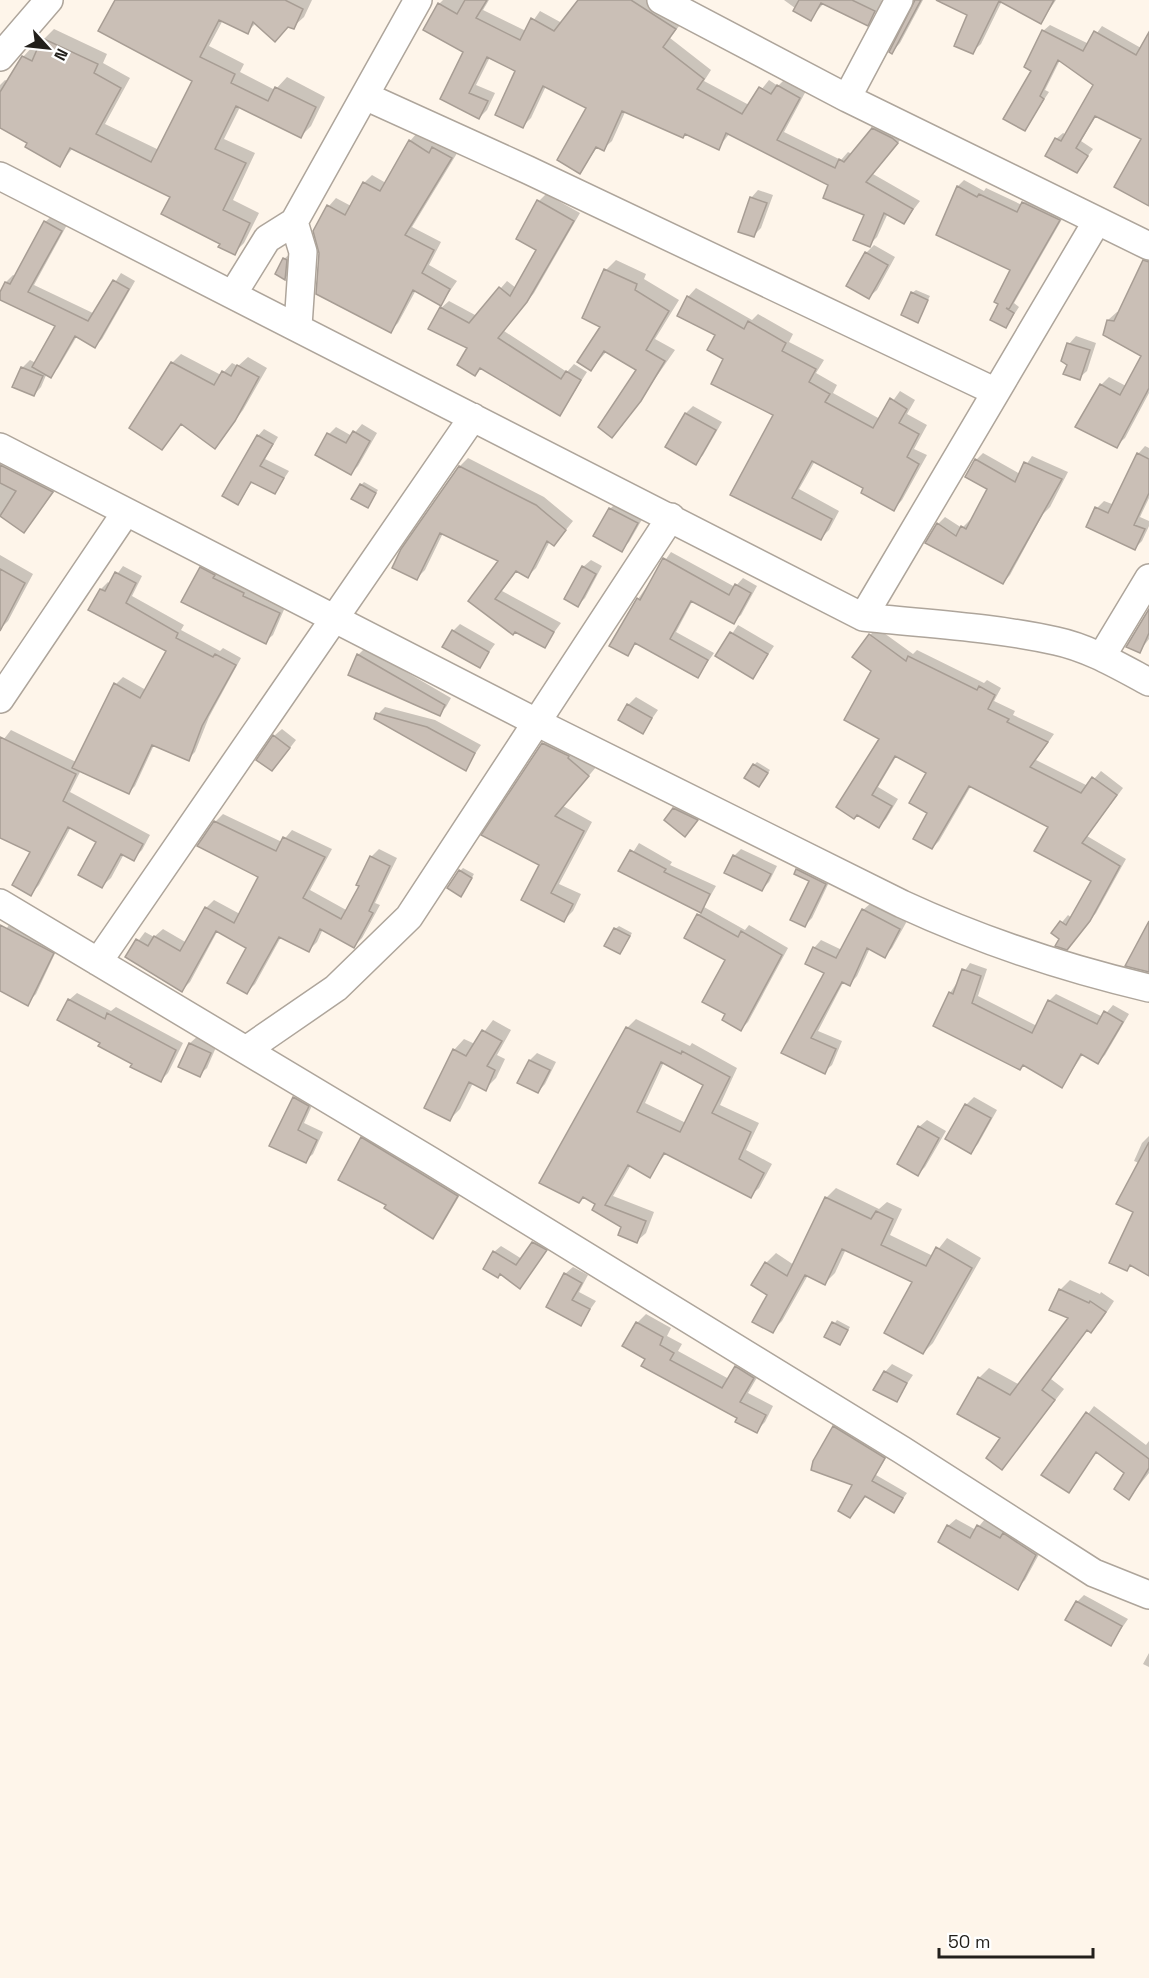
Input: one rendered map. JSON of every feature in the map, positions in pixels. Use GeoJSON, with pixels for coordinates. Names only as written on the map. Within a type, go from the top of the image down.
{"type":"FeatureCollection","features":[{"type":"Feature","properties":{"kind":"street"},"geometry":{"type":"LineString","coordinates":[[0,57],[49,0]]}},
{"type":"Feature","properties":{"kind":"street"},"geometry":{"type":"LineString","coordinates":[[233,294],[267,239],[294,222],[418,0]]}},
{"type":"Feature","properties":{"kind":"street"},"geometry":{"type":"LineString","coordinates":[[847,98],[899,0]]}},
{"type":"Feature","properties":{"kind":"street"},"geometry":{"type":"LineString","coordinates":[[676,3],[847,98],[1149,246]]}},
{"type":"Feature","properties":{"kind":"street"},"geometry":{"type":"LineString","coordinates":[[365,96],[994,392]]}},
{"type":"Feature","properties":{"kind":"street"},"geometry":{"type":"LineString","coordinates":[[0,176],[298,326],[863,617],[942,626],[989,628],[1058,641],[1102,657],[1149,682]]}},
{"type":"Feature","properties":{"kind":"street"},"geometry":{"type":"LineString","coordinates":[[863,617],[1097,221]]}},
{"type":"Feature","properties":{"kind":"street"},"geometry":{"type":"LineString","coordinates":[[294,222],[303,252],[298,326]]}},
{"type":"Feature","properties":{"kind":"street"},"geometry":{"type":"LineString","coordinates":[[98,962],[473,417]]}},
{"type":"Feature","properties":{"kind":"street"},"geometry":{"type":"LineString","coordinates":[[0,447],[538,723],[962,932],[1074,970],[1149,988]]}},
{"type":"Feature","properties":{"kind":"street"},"geometry":{"type":"LineString","coordinates":[[0,699],[126,512]]}},
{"type":"Feature","properties":{"kind":"street"},"geometry":{"type":"LineString","coordinates":[[246,1050],[336,988],[409,917],[671,517]]}},
{"type":"Feature","properties":{"kind":"street"},"geometry":{"type":"LineString","coordinates":[[1102,657],[1149,578]]}},
{"type":"Feature","properties":{"kind":"street"},"geometry":{"type":"LineString","coordinates":[[0,903],[431,1161],[902,1450],[1094,1573],[1149,1595]]}},
{"type":"Feature","properties":{"kind":"building"},"geometry":{"type":"Polygon","coordinates":[[[115,0],[285,0],[303,9],[294,29],[288,27],[275,42],[253,22],[248,34],[219,20],[200,57],[235,74],[231,83],[268,101],[275,87],[316,107],[301,138],[236,106],[215,149],[246,163],[223,210],[250,223],[235,255],[218,247],[220,244],[161,214],[170,197],[70,148],[60,167],[25,147],[27,143],[0,128],[0,92],[22,56],[32,61],[42,38],[98,64],[94,73],[121,88],[96,134],[151,162],[192,81],[98,31],[115,0]]]}},
{"type":"Feature","properties":{"kind":"building"},"geometry":{"type":"Polygon","coordinates":[[[465,0],[487,0],[476,18],[520,40],[531,18],[554,31],[578,0],[631,0],[676,29],[663,47],[704,79],[697,89],[742,114],[759,87],[771,94],[777,85],[800,98],[777,140],[835,168],[839,159],[844,162],[872,128],[892,138],[898,143],[866,182],[913,209],[904,224],[884,213],[870,247],[853,240],[864,215],[823,198],[828,185],[726,133],[719,150],[685,134],[683,138],[622,111],[604,151],[596,147],[580,174],[557,160],[586,108],[543,86],[523,128],[495,115],[515,71],[487,57],[469,93],[488,101],[479,119],[440,99],[463,52],[423,30],[438,3],[457,14],[465,0]]]}},
{"type":"Feature","properties":{"kind":"building"},"geometry":{"type":"Polygon","coordinates":[[[799,0],[852,0],[875,11],[868,26],[821,3],[811,21],[793,11],[799,0]]]}},
{"type":"Feature","properties":{"kind":"building"},"geometry":{"type":"Polygon","coordinates":[[[915,0],[921,0],[892,54],[889,52],[915,0]]]}},
{"type":"Feature","properties":{"kind":"building"},"geometry":{"type":"Polygon","coordinates":[[[936,0],[1054,0],[1041,24],[999,1],[973,54],[954,46],[967,15],[936,0]]]}},
{"type":"Feature","properties":{"kind":"building"},"geometry":{"type":"Polygon","coordinates":[[[1042,30],[1083,51],[1094,31],[1136,55],[1149,32],[1149,206],[1114,187],[1141,139],[1095,116],[1076,148],[1088,156],[1077,173],[1045,156],[1055,138],[1061,141],[1093,85],[1058,60],[1040,96],[1044,99],[1025,131],[1003,119],[1031,71],[1024,67],[1042,30]]]}},
{"type":"Feature","properties":{"kind":"building"},"geometry":{"type":"Polygon","coordinates":[[[409,140],[429,153],[432,147],[452,158],[405,235],[434,250],[422,273],[450,289],[441,306],[413,290],[391,333],[316,294],[319,253],[313,231],[327,205],[345,215],[363,182],[380,191],[409,140]]]}},
{"type":"Feature","properties":{"kind":"building"},"geometry":{"type":"Polygon","coordinates":[[[957,186],[977,197],[979,194],[1017,212],[1022,202],[1060,220],[1009,309],[1006,308],[1014,313],[1006,328],[990,320],[998,304],[994,302],[1010,270],[936,235],[957,186]]]}},
{"type":"Feature","properties":{"kind":"building"},"geometry":{"type":"Polygon","coordinates":[[[750,197],[767,203],[754,237],[738,232],[750,197]]]}},
{"type":"Feature","properties":{"kind":"building"},"geometry":{"type":"Polygon","coordinates":[[[537,200],[574,221],[527,302],[498,338],[561,379],[566,371],[581,380],[560,416],[480,368],[475,376],[457,365],[467,348],[428,329],[440,307],[469,323],[499,287],[510,296],[536,250],[516,239],[537,200]]]}},
{"type":"Feature","properties":{"kind":"building"},"geometry":{"type":"Polygon","coordinates":[[[44,221],[62,231],[28,292],[88,321],[113,280],[129,289],[95,348],[75,336],[51,378],[32,367],[55,326],[0,300],[0,292],[5,282],[10,284],[44,221]]]}},
{"type":"Feature","properties":{"kind":"building"},"geometry":{"type":"Polygon","coordinates":[[[865,252],[888,265],[869,299],[846,286],[865,252]]]}},
{"type":"Feature","properties":{"kind":"building"},"geometry":{"type":"Polygon","coordinates":[[[283,258],[287,260],[285,280],[275,274],[283,258]]]}},
{"type":"Feature","properties":{"kind":"building"},"geometry":{"type":"Polygon","coordinates":[[[1143,260],[1149,262],[1149,388],[1117,448],[1075,427],[1100,384],[1120,395],[1141,356],[1103,335],[1107,320],[1114,321],[1143,260]]]}},
{"type":"Feature","properties":{"kind":"building"},"geometry":{"type":"Polygon","coordinates":[[[604,269],[637,284],[635,290],[669,311],[646,350],[665,361],[641,401],[612,438],[598,427],[636,370],[604,351],[591,371],[577,362],[600,327],[582,318],[604,269]]]}},
{"type":"Feature","properties":{"kind":"building"},"geometry":{"type":"Polygon","coordinates":[[[911,292],[928,300],[918,323],[901,315],[911,292]]]}},
{"type":"Feature","properties":{"kind":"building"},"geometry":{"type":"Polygon","coordinates":[[[687,296],[744,329],[748,321],[786,343],[782,351],[816,369],[809,382],[830,394],[825,402],[873,428],[890,398],[907,409],[899,423],[919,434],[907,457],[919,464],[894,511],[861,493],[863,488],[812,461],[792,498],[832,519],[821,540],[730,495],[773,415],[711,384],[723,359],[707,350],[715,335],[677,316],[687,296]]]}},
{"type":"Feature","properties":{"kind":"building"},"geometry":{"type":"Polygon","coordinates":[[[1067,343],[1090,350],[1080,380],[1063,374],[1067,365],[1061,361],[1067,343]]]}},
{"type":"Feature","properties":{"kind":"building"},"geometry":{"type":"Polygon","coordinates":[[[171,362],[214,385],[222,371],[231,376],[237,365],[259,377],[235,421],[215,449],[181,424],[162,450],[129,428],[171,362]]]}},
{"type":"Feature","properties":{"kind":"building"},"geometry":{"type":"Polygon","coordinates":[[[21,367],[43,376],[34,396],[12,387],[21,367]]]}},
{"type":"Feature","properties":{"kind":"building"},"geometry":{"type":"Polygon","coordinates":[[[685,413],[716,430],[696,465],[665,447],[685,413]]]}},
{"type":"Feature","properties":{"kind":"building"},"geometry":{"type":"Polygon","coordinates":[[[353,431],[370,441],[351,475],[315,455],[327,433],[346,443],[353,431]]]}},
{"type":"Feature","properties":{"kind":"building"},"geometry":{"type":"Polygon","coordinates":[[[257,435],[273,444],[260,466],[284,478],[275,494],[251,482],[238,505],[222,496],[257,435]]]}},
{"type":"Feature","properties":{"kind":"building"},"geometry":{"type":"Polygon","coordinates":[[[1137,453],[1149,459],[1149,493],[1134,525],[1145,529],[1135,550],[1086,527],[1095,507],[1108,513],[1137,453]]]}},
{"type":"Feature","properties":{"kind":"building"},"geometry":{"type":"Polygon","coordinates":[[[975,459],[1015,482],[1024,462],[1062,479],[1003,584],[925,543],[937,523],[956,536],[961,526],[966,529],[987,489],[965,477],[975,459]]]}},
{"type":"Feature","properties":{"kind":"building"},"geometry":{"type":"Polygon","coordinates":[[[0,465],[53,492],[24,533],[0,516],[16,491],[0,483],[0,465]]]}},
{"type":"Feature","properties":{"kind":"building"},"geometry":{"type":"Polygon","coordinates":[[[459,466],[536,505],[566,530],[554,546],[547,541],[528,578],[516,571],[495,599],[554,632],[545,648],[515,632],[513,635],[468,601],[498,561],[440,533],[417,580],[392,568],[401,549],[459,466]]]}},
{"type":"Feature","properties":{"kind":"building"},"geometry":{"type":"Polygon","coordinates":[[[360,484],[376,493],[368,508],[351,499],[360,484]]]}},
{"type":"Feature","properties":{"kind":"building"},"geometry":{"type":"Polygon","coordinates":[[[609,508],[638,523],[622,552],[593,536],[609,508]]]}},
{"type":"Feature","properties":{"kind":"building"},"geometry":{"type":"Polygon","coordinates":[[[663,558],[729,595],[735,584],[751,593],[734,624],[691,601],[670,639],[708,660],[698,678],[635,643],[628,656],[609,646],[637,598],[640,600],[663,558]]]}},
{"type":"Feature","properties":{"kind":"building"},"geometry":{"type":"Polygon","coordinates":[[[582,566],[596,574],[578,607],[564,599],[582,566]]]}},
{"type":"Feature","properties":{"kind":"building"},"geometry":{"type":"Polygon","coordinates":[[[200,567],[215,575],[213,578],[244,593],[243,596],[280,613],[266,644],[181,602],[200,567]]]}},
{"type":"Feature","properties":{"kind":"building"},"geometry":{"type":"Polygon","coordinates":[[[0,569],[25,583],[0,631],[0,569]]]}},
{"type":"Feature","properties":{"kind":"building"},"geometry":{"type":"Polygon","coordinates":[[[115,572],[136,583],[126,603],[178,633],[176,638],[213,657],[215,654],[236,665],[202,726],[189,761],[152,745],[129,794],[72,768],[114,683],[140,698],[166,651],[88,610],[100,589],[105,591],[115,572]]]}},
{"type":"Feature","properties":{"kind":"building"},"geometry":{"type":"Polygon","coordinates":[[[1149,609],[1149,633],[1140,653],[1126,647],[1149,609]]]}},
{"type":"Feature","properties":{"kind":"building"},"geometry":{"type":"Polygon","coordinates":[[[452,630],[489,652],[480,668],[442,647],[452,630]]]}},
{"type":"Feature","properties":{"kind":"building"},"geometry":{"type":"Polygon","coordinates":[[[730,632],[768,654],[753,679],[715,656],[730,632]]]}},
{"type":"Feature","properties":{"kind":"building"},"geometry":{"type":"Polygon","coordinates":[[[869,634],[906,661],[908,656],[977,690],[979,686],[995,695],[988,709],[1009,719],[1007,722],[1048,742],[1030,767],[1081,793],[1092,777],[1117,795],[1082,843],[1120,866],[1090,921],[1067,950],[1055,946],[1059,939],[1051,933],[1060,921],[1066,925],[1091,881],[1034,851],[1048,827],[969,786],[932,849],[913,839],[927,813],[909,803],[926,773],[895,756],[872,795],[892,806],[879,828],[857,815],[854,819],[836,807],[879,739],[844,720],[871,671],[852,657],[869,634]]]}},
{"type":"Feature","properties":{"kind":"building"},"geometry":{"type":"Polygon","coordinates":[[[357,654],[445,705],[440,716],[348,675],[357,654]]]}},
{"type":"Feature","properties":{"kind":"building"},"geometry":{"type":"Polygon","coordinates":[[[627,704],[652,718],[643,734],[618,720],[627,704]]]}},
{"type":"Feature","properties":{"kind":"building"},"geometry":{"type":"Polygon","coordinates":[[[376,713],[427,727],[475,753],[466,771],[374,719],[376,713]]]}},
{"type":"Feature","properties":{"kind":"building"},"geometry":{"type":"Polygon","coordinates":[[[273,735],[290,748],[272,771],[256,760],[273,735]]]}},
{"type":"Feature","properties":{"kind":"building"},"geometry":{"type":"Polygon","coordinates":[[[0,737],[76,774],[63,801],[143,844],[134,861],[121,854],[102,888],[78,875],[96,842],[68,827],[31,896],[12,885],[30,852],[0,838],[0,737]]]}},
{"type":"Feature","properties":{"kind":"building"},"geometry":{"type":"Polygon","coordinates":[[[542,743],[569,756],[568,758],[589,776],[555,816],[584,831],[551,893],[573,904],[564,922],[521,900],[539,865],[481,835],[542,743]]]}},
{"type":"Feature","properties":{"kind":"building"},"geometry":{"type":"Polygon","coordinates":[[[753,764],[768,773],[759,787],[744,778],[753,764]]]}},
{"type":"Feature","properties":{"kind":"building"},"geometry":{"type":"Polygon","coordinates":[[[673,808],[698,820],[685,837],[664,820],[673,808]]]}},
{"type":"Feature","properties":{"kind":"building"},"geometry":{"type":"Polygon","coordinates":[[[214,821],[276,851],[283,837],[325,857],[303,898],[341,919],[359,886],[356,885],[370,856],[390,866],[369,911],[373,913],[354,948],[320,929],[309,952],[279,937],[247,994],[227,983],[246,948],[216,931],[182,992],[125,957],[136,939],[148,946],[154,936],[180,951],[205,907],[234,923],[258,877],[197,846],[214,821]]]}},
{"type":"Feature","properties":{"kind":"building"},"geometry":{"type":"Polygon","coordinates":[[[630,850],[666,869],[664,872],[710,894],[701,913],[618,871],[630,850]]]}},
{"type":"Feature","properties":{"kind":"building"},"geometry":{"type":"Polygon","coordinates":[[[733,855],[771,874],[762,891],[724,873],[733,855]]]}},
{"type":"Feature","properties":{"kind":"building"},"geometry":{"type":"Polygon","coordinates":[[[796,869],[826,884],[805,927],[790,920],[809,881],[794,874],[796,869]]]}},
{"type":"Feature","properties":{"kind":"building"},"geometry":{"type":"Polygon","coordinates":[[[459,870],[472,878],[461,897],[447,888],[459,870]]]}},
{"type":"Feature","properties":{"kind":"building"},"geometry":{"type":"Polygon","coordinates":[[[862,909],[900,929],[885,958],[867,948],[850,986],[842,982],[811,1038],[836,1049],[825,1074],[781,1053],[824,973],[805,964],[813,947],[836,958],[862,909]]]}},
{"type":"Feature","properties":{"kind":"building"},"geometry":{"type":"Polygon","coordinates":[[[697,914],[738,937],[741,931],[782,955],[741,1031],[722,1020],[725,1014],[702,1002],[725,960],[684,938],[697,914]]]}},
{"type":"Feature","properties":{"kind":"building"},"geometry":{"type":"Polygon","coordinates":[[[1149,921],[1149,972],[1125,966],[1149,921]]]}},
{"type":"Feature","properties":{"kind":"building"},"geometry":{"type":"Polygon","coordinates":[[[0,925],[54,953],[28,1006],[0,991],[0,925]]]}},
{"type":"Feature","properties":{"kind":"building"},"geometry":{"type":"Polygon","coordinates":[[[614,928],[630,936],[620,954],[604,946],[614,928]]]}},
{"type":"Feature","properties":{"kind":"building"},"geometry":{"type":"Polygon","coordinates":[[[962,969],[981,976],[972,1003],[1032,1033],[1048,1000],[1097,1024],[1104,1011],[1123,1022],[1098,1064],[1081,1054],[1062,1088],[1023,1065],[1020,1070],[933,1026],[949,992],[953,994],[962,969]]]}},
{"type":"Feature","properties":{"kind":"building"},"geometry":{"type":"Polygon","coordinates":[[[68,999],[105,1019],[107,1013],[176,1050],[161,1082],[130,1067],[132,1064],[98,1046],[100,1043],[57,1020],[68,999]]]}},
{"type":"Feature","properties":{"kind":"building"},"geometry":{"type":"Polygon","coordinates":[[[626,1027],[681,1054],[682,1051],[730,1077],[712,1113],[751,1132],[739,1159],[764,1173],[751,1198],[664,1153],[650,1178],[628,1165],[605,1205],[646,1221],[637,1243],[618,1235],[621,1227],[592,1210],[595,1204],[583,1197],[579,1203],[539,1183],[626,1027]],[[661,1062],[637,1112],[680,1132],[703,1085],[661,1062]]]}},
{"type":"Feature","properties":{"kind":"building"},"geometry":{"type":"Polygon","coordinates":[[[482,1030],[502,1041],[487,1066],[495,1070],[486,1091],[469,1082],[450,1121],[424,1108],[453,1049],[466,1056],[482,1030]]]}},
{"type":"Feature","properties":{"kind":"building"},"geometry":{"type":"Polygon","coordinates":[[[189,1043],[211,1053],[200,1077],[178,1067],[189,1043]]]}},
{"type":"Feature","properties":{"kind":"building"},"geometry":{"type":"Polygon","coordinates":[[[529,1060],[550,1070],[538,1093],[517,1083],[529,1060]]]}},
{"type":"Feature","properties":{"kind":"building"},"geometry":{"type":"Polygon","coordinates":[[[293,1097],[309,1106],[298,1130],[317,1140],[306,1163],[269,1146],[293,1097]]]}},
{"type":"Feature","properties":{"kind":"building"},"geometry":{"type":"Polygon","coordinates":[[[965,1104],[991,1118],[971,1154],[945,1139],[965,1104]]]}},
{"type":"Feature","properties":{"kind":"building"},"geometry":{"type":"Polygon","coordinates":[[[918,1126],[939,1138],[918,1176],[897,1164],[918,1126]]]}},
{"type":"Feature","properties":{"kind":"building"},"geometry":{"type":"Polygon","coordinates":[[[361,1137],[458,1196],[433,1239],[384,1208],[386,1205],[338,1180],[361,1137]]]}},
{"type":"Feature","properties":{"kind":"building"},"geometry":{"type":"Polygon","coordinates":[[[1149,1142],[1149,1276],[1130,1265],[1127,1271],[1109,1263],[1133,1212],[1116,1204],[1149,1142]]]}},
{"type":"Feature","properties":{"kind":"building"},"geometry":{"type":"Polygon","coordinates":[[[825,1197],[871,1219],[876,1211],[893,1219],[881,1245],[926,1266],[936,1247],[972,1268],[923,1354],[884,1333],[912,1282],[842,1249],[825,1285],[805,1275],[773,1333],[752,1322],[767,1295],[751,1285],[765,1262],[787,1276],[825,1197]]]}},
{"type":"Feature","properties":{"kind":"building"},"geometry":{"type":"Polygon","coordinates":[[[532,1242],[547,1250],[520,1289],[500,1274],[498,1278],[483,1269],[493,1251],[516,1265],[532,1242]]]}},
{"type":"Feature","properties":{"kind":"building"},"geometry":{"type":"Polygon","coordinates":[[[564,1273],[582,1283],[572,1300],[590,1309],[581,1326],[546,1307],[564,1273]]]}},
{"type":"Feature","properties":{"kind":"building"},"geometry":{"type":"Polygon","coordinates":[[[1059,1289],[1089,1303],[1090,1301],[1106,1312],[1091,1333],[1087,1330],[1042,1390],[1055,1400],[1002,1470],[986,1458],[1000,1438],[957,1414],[978,1377],[1010,1395],[1068,1318],[1049,1310],[1059,1289]]]}},
{"type":"Feature","properties":{"kind":"building"},"geometry":{"type":"Polygon","coordinates":[[[636,1322],[663,1337],[660,1345],[674,1353],[670,1360],[722,1388],[735,1366],[754,1378],[740,1402],[766,1415],[757,1433],[735,1422],[737,1418],[641,1366],[645,1359],[622,1346],[636,1322]]]}},
{"type":"Feature","properties":{"kind":"building"},"geometry":{"type":"Polygon","coordinates":[[[832,1322],[848,1330],[840,1345],[824,1337],[832,1322]]]}},
{"type":"Feature","properties":{"kind":"building"},"geometry":{"type":"Polygon","coordinates":[[[884,1371],[907,1383],[897,1402],[873,1390],[884,1371]]]}},
{"type":"Feature","properties":{"kind":"building"},"geometry":{"type":"Polygon","coordinates":[[[1086,1412],[1149,1459],[1149,1468],[1129,1500],[1114,1489],[1124,1473],[1096,1452],[1069,1493],[1041,1475],[1086,1412]]]}},
{"type":"Feature","properties":{"kind":"building"},"geometry":{"type":"Polygon","coordinates":[[[833,1426],[885,1458],[872,1481],[903,1498],[894,1513],[865,1496],[850,1518],[838,1511],[852,1485],[811,1470],[813,1461],[833,1426]]]}},
{"type":"Feature","properties":{"kind":"building"},"geometry":{"type":"Polygon","coordinates":[[[947,1525],[970,1538],[977,1525],[1000,1538],[1003,1533],[1036,1555],[1018,1590],[938,1542],[947,1525]]]}},
{"type":"Feature","properties":{"kind":"building"},"geometry":{"type":"Polygon","coordinates":[[[1076,1601],[1122,1626],[1111,1646],[1065,1620],[1076,1601]]]}}]}
